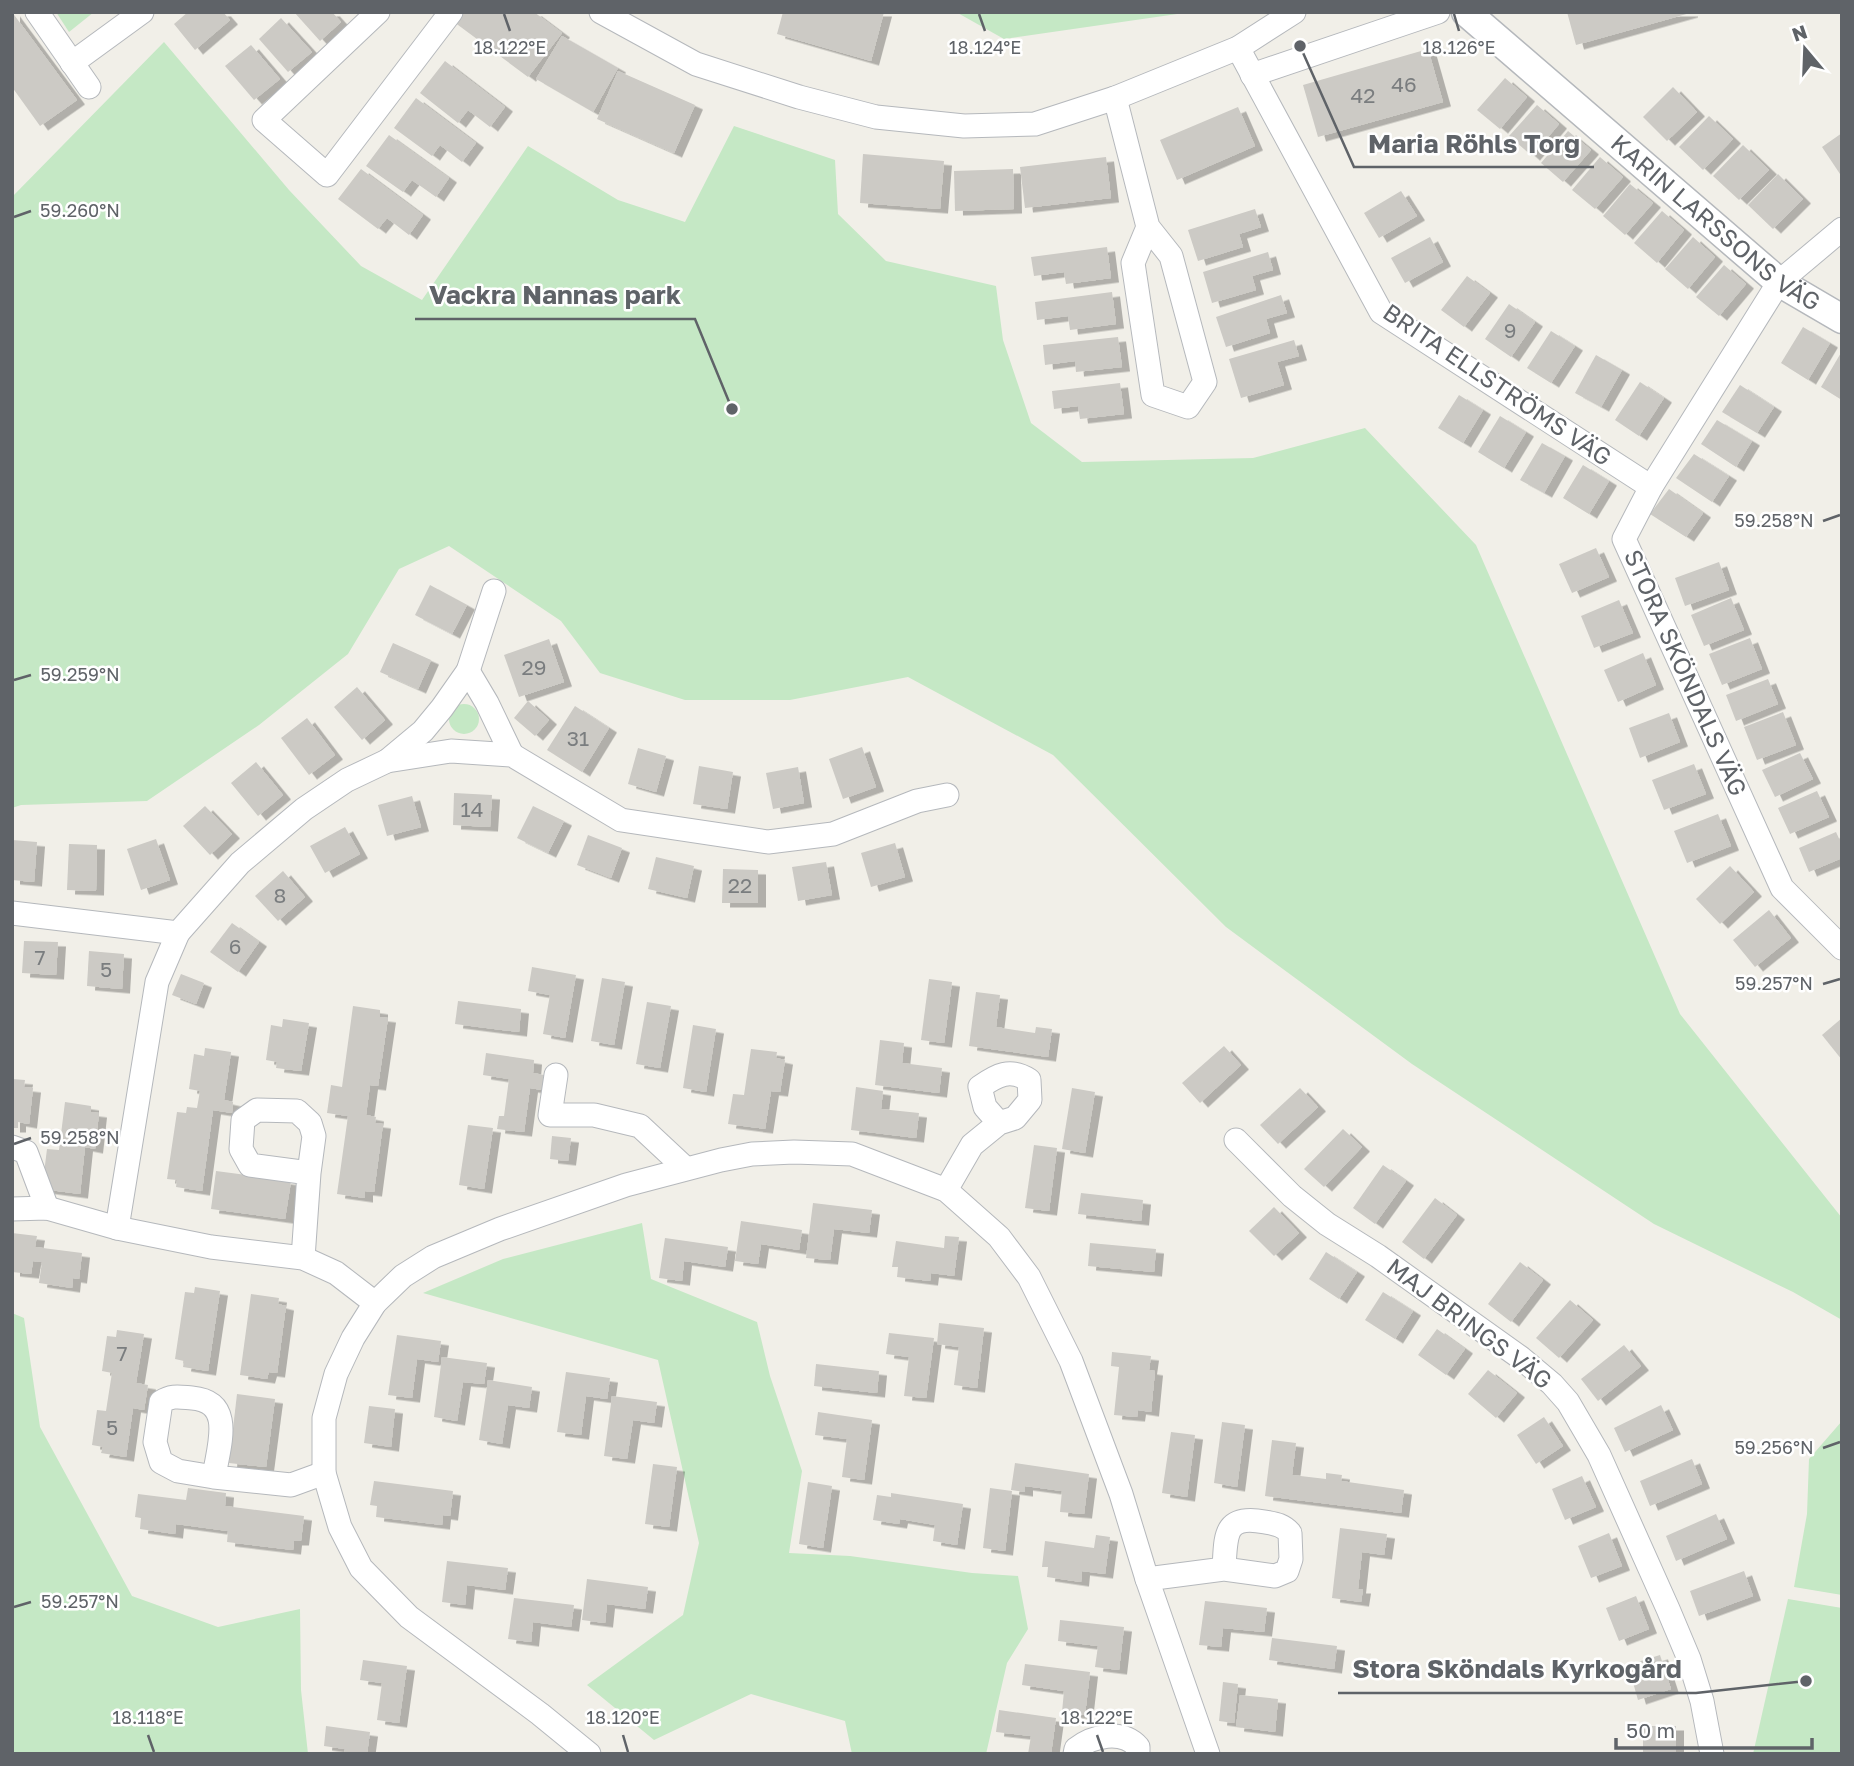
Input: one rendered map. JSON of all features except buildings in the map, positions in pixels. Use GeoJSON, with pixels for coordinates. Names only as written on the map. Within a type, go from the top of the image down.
{"type":"FeatureCollection","features":[{"type":"Feature","properties":{"kind":"street"},"geometry":{"type":"LineString","coordinates":[[37,12],[89,87]]}},
{"type":"Feature","properties":{"kind":"street"},"geometry":{"type":"LineString","coordinates":[[72,63],[142,12]]}},
{"type":"Feature","properties":{"kind":"street"},"geometry":{"type":"LineString","coordinates":[[378,12],[264,120],[327,175],[451,12]]}},
{"type":"Feature","properties":{"kind":"street"},"geometry":{"type":"LineString","coordinates":[[601,12],[696,64],[799,97],[876,117],[964,126],[1035,124],[1115,98],[1238,48],[1294,12]]}},
{"type":"Feature","properties":{"kind":"street"},"geometry":{"type":"LineString","coordinates":[[1252,75],[1438,12]]}},
{"type":"Feature","properties":{"kind":"street","name":"KARIN LARSSONS VÄG"},"geometry":{"type":"LineString","coordinates":[[1473,14],[1779,282],[1842,319]]}},
{"type":"Feature","properties":{"kind":"street","name":"BRITA ELLSTRÖMS VÄG"},"geometry":{"type":"LineString","coordinates":[[1238,48],[1381,312],[1651,487]]}},
{"type":"Feature","properties":{"kind":"street"},"geometry":{"type":"LineString","coordinates":[[1115,98],[1148,227],[1171,256],[1205,382],[1188,407],[1153,395],[1133,264],[1148,227]]}},
{"type":"Feature","properties":{"kind":"street","name":"STORA SKÖNDALS VÄG"},"geometry":{"type":"LineString","coordinates":[[1837,932],[1782,888],[1624,539],[1651,487],[1779,282],[1842,229]]}},
{"type":"Feature","properties":{"kind":"street"},"geometry":{"type":"LineString","coordinates":[[117,1228],[157,982],[178,933],[240,863],[304,809],[347,780],[387,761],[423,731],[468,671],[494,591]]}},
{"type":"Feature","properties":{"kind":"street"},"geometry":{"type":"LineString","coordinates":[[468,671],[512,755]]}},
{"type":"Feature","properties":{"kind":"street"},"geometry":{"type":"LineString","coordinates":[[387,761],[451,751],[512,755],[621,820],[768,842],[833,834],[917,801],[947,795]]}},
{"type":"Feature","properties":{"kind":"street"},"geometry":{"type":"LineString","coordinates":[[12,913],[178,933]]}},
{"type":"Feature","properties":{"kind":"street"},"geometry":{"type":"LineString","coordinates":[[556,1075],[550,1115],[594,1115],[640,1126],[685,1168]]}},
{"type":"Feature","properties":{"kind":"street"},"geometry":{"type":"LineString","coordinates":[[946,1190],[972,1145],[999,1123]]}},
{"type":"Feature","properties":{"kind":"street","name":"MAJ BRINGS VÄG"},"geometry":{"type":"LineString","coordinates":[[1236,1140],[1292,1196],[1327,1224],[1378,1256],[1521,1358],[1552,1384],[1568,1402],[1599,1455],[1674,1621],[1702,1701],[1712,1754]]}},
{"type":"Feature","properties":{"kind":"street"},"geometry":{"type":"LineString","coordinates":[[12,1147],[26,1152],[47,1208]]}},
{"type":"Feature","properties":{"kind":"street"},"geometry":{"type":"LineString","coordinates":[[589,1754],[540,1714],[409,1617],[361,1568],[340,1527],[324,1473],[324,1418],[336,1374],[353,1338],[375,1303],[403,1276],[433,1257],[500,1228],[626,1185],[685,1168],[752,1154],[794,1152],[852,1154],[946,1190],[999,1237],[1030,1277],[1071,1361],[1122,1494],[1147,1579],[1209,1754]]}},
{"type":"Feature","properties":{"kind":"street"},"geometry":{"type":"LineString","coordinates":[[303,1258],[309,1173]]}},
{"type":"Feature","properties":{"kind":"street"},"geometry":{"type":"LineString","coordinates":[[12,1209],[47,1208],[98,1220],[117,1228],[211,1247],[303,1258],[336,1273],[375,1303]]}},
{"type":"Feature","properties":{"kind":"street"},"geometry":{"type":"LineString","coordinates":[[214,1477],[290,1485],[324,1473]]}},
{"type":"Feature","properties":{"kind":"street"},"geometry":{"type":"LineString","coordinates":[[1147,1579],[1224,1569]]}},
{"type":"Feature","properties":{"kind":"street"},"geometry":{"type":"LineString","coordinates":[[1075,1754],[1076,1749],[1088,1740],[1105,1736],[1128,1739],[1138,1747],[1138,1754]]}},
{"type":"Feature","properties":{"kind":"green space"},"geometry":{"type":"Polygon","coordinates":[[[56,12],[94,12],[69,32],[56,12]]]}},
{"type":"Feature","properties":{"kind":"green space"},"geometry":{"type":"Polygon","coordinates":[[[956,12],[1191,12],[1004,39],[956,12]]]}},
{"type":"Feature","properties":{"kind":"green space"},"geometry":{"type":"Polygon","coordinates":[[[164,42],[289,190],[361,266],[422,300],[528,146],[618,200],[685,222],[734,126],[835,160],[838,214],[886,261],[996,286],[1003,340],[1031,423],[1082,462],[1253,458],[1365,428],[1476,545],[1680,1014],[1842,1218],[1842,1320],[1793,1292],[1654,1224],[1412,1064],[1226,927],[1053,755],[908,677],[790,700],[685,700],[600,673],[561,621],[449,546],[399,569],[348,654],[259,725],[147,801],[21,805],[12,808],[12,197],[164,42]]]}},
{"type":"Feature","properties":{"kind":"green space"},"geometry":{"type":"Polygon","coordinates":[[[464,704],[470,705],[478,713],[478,725],[470,733],[464,734],[458,733],[450,725],[449,719],[450,713],[458,705],[464,704]]]}},
{"type":"Feature","properties":{"kind":"green space"},"geometry":{"type":"Polygon","coordinates":[[[642,1223],[651,1279],[757,1322],[770,1376],[802,1471],[789,1553],[850,1556],[972,1573],[1018,1576],[1028,1629],[1007,1663],[986,1754],[852,1754],[845,1721],[751,1694],[654,1740],[587,1685],[683,1615],[699,1543],[658,1360],[423,1293],[503,1259],[642,1223]]]}},
{"type":"Feature","properties":{"kind":"green space"},"geometry":{"type":"Polygon","coordinates":[[[12,1313],[24,1318],[40,1427],[132,1596],[218,1627],[300,1609],[301,1690],[308,1754],[14,1754],[12,1313]]]}},
{"type":"Feature","properties":{"kind":"green space"},"geometry":{"type":"Polygon","coordinates":[[[1842,1421],[1842,1595],[1794,1587],[1807,1514],[1809,1459],[1842,1421]]]}},
{"type":"Feature","properties":{"kind":"green space"},"geometry":{"type":"Polygon","coordinates":[[[1788,1599],[1842,1608],[1842,1754],[1753,1754],[1788,1599]]]}},
{"type":"Feature","properties":{"kind":"place","name":"Maria Röhls Torg"},"geometry":{"type":"Point","coordinates":[1300,46]}},
{"type":"Feature","properties":{"kind":"place","name":"Vackra Nannas park"},"geometry":{"type":"Point","coordinates":[732,409]}},
{"type":"Feature","properties":{"kind":"place","name":"Stora Sköndals Kyrkogård"},"geometry":{"type":"Point","coordinates":[1806,1681]}}]}
